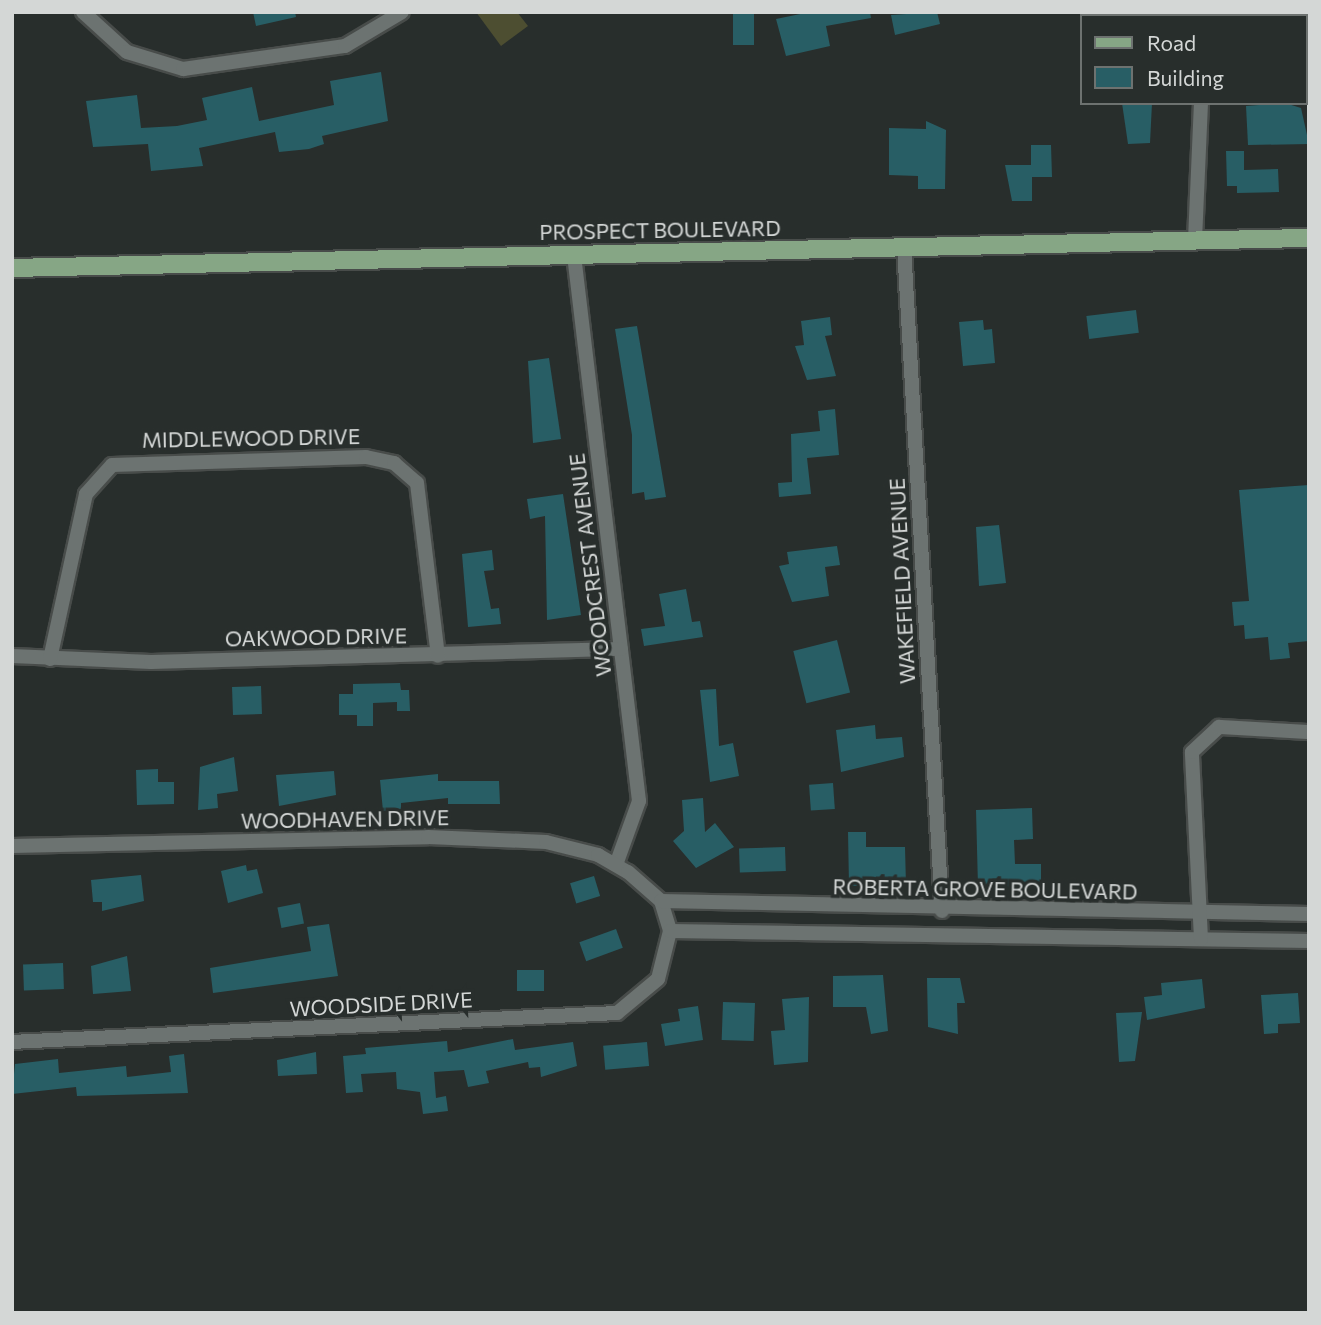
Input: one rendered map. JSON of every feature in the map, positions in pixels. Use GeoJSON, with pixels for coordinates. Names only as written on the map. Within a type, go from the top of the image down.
{"type":"FeatureCollection","features":[{"type":"Feature","properties":{"kind":"main road","name":"PROSPECT BOULEVARD"},"geometry":{"type":"LineString","coordinates":[[12,268],[1309,238]]}},
{"type":"Feature","properties":{"kind":"street"},"geometry":{"type":"LineString","coordinates":[[83,12],[127,52],[183,69],[345,46],[402,12]]}},
{"type":"Feature","properties":{"kind":"street"},"geometry":{"type":"LineString","coordinates":[[1195,240],[1201,105]]}},
{"type":"Feature","properties":{"kind":"street","name":"WAKEFIELD AVENUE"},"geometry":{"type":"LineString","coordinates":[[904,247],[942,911]]}},
{"type":"Feature","properties":{"kind":"street","name":"WOODCREST AVENUE"},"geometry":{"type":"LineString","coordinates":[[574,255],[639,801],[616,865]]}},
{"type":"Feature","properties":{"kind":"street","name":"MIDDLEWOOD DRIVE"},"geometry":{"type":"LineString","coordinates":[[50,659],[86,494],[112,466],[137,460],[366,457],[394,463],[417,483],[438,656]]}},
{"type":"Feature","properties":{"kind":"street","name":"OAKWOOD DRIVE"},"geometry":{"type":"LineString","coordinates":[[12,656],[50,659],[438,656],[621,649]]}},
{"type":"Feature","properties":{"kind":"street"},"geometry":{"type":"LineString","coordinates":[[1201,939],[1191,765],[1201,738],[1230,726],[1309,732]]}},
{"type":"Feature","properties":{"kind":"street","name":"WOODHAVEN DRIVE"},"geometry":{"type":"LineString","coordinates":[[12,846],[508,839],[546,842],[616,865],[661,901]]}},
{"type":"Feature","properties":{"kind":"street"},"geometry":{"type":"LineString","coordinates":[[661,901],[670,931],[1309,941]]}},
{"type":"Feature","properties":{"kind":"street","name":"ROBERTA GROVE BOULEVARD"},"geometry":{"type":"LineString","coordinates":[[661,901],[942,911],[1309,914]]}},
{"type":"Feature","properties":{"kind":"street","name":"WOODSIDE DRIVE"},"geometry":{"type":"LineString","coordinates":[[12,1042],[617,1013],[658,978],[670,931]]}},
{"type":"Feature","properties":{"kind":"green space"},"geometry":{"type":"Polygon","coordinates":[[[476,12],[517,12],[528,26],[501,46],[476,12]]]}},
{"type":"Feature","properties":{"kind":"building"},"geometry":{"type":"Polygon","coordinates":[[[253,12],[295,12],[296,17],[256,26],[253,12]]]}},
{"type":"Feature","properties":{"kind":"building"},"geometry":{"type":"Polygon","coordinates":[[[733,12],[754,12],[754,45],[733,45],[733,12]]]}},
{"type":"Feature","properties":{"kind":"building"},"geometry":{"type":"Polygon","coordinates":[[[810,12],[870,12],[871,18],[826,26],[830,46],[786,56],[776,19],[810,12]]]}},
{"type":"Feature","properties":{"kind":"building"},"geometry":{"type":"Polygon","coordinates":[[[937,12],[940,24],[895,35],[891,15],[937,12]]]}},
{"type":"Feature","properties":{"kind":"building"},"geometry":{"type":"Polygon","coordinates":[[[381,72],[388,121],[322,136],[324,144],[309,149],[279,152],[275,132],[199,148],[203,166],[151,171],[148,144],[93,147],[86,101],[137,95],[141,128],[177,126],[207,120],[202,98],[252,87],[259,121],[334,105],[330,81],[381,72]]]}},
{"type":"Feature","properties":{"kind":"building"},"geometry":{"type":"Polygon","coordinates":[[[1122,105],[1152,105],[1150,143],[1128,144],[1122,105]]]}},
{"type":"Feature","properties":{"kind":"building"},"geometry":{"type":"Polygon","coordinates":[[[1291,105],[1301,108],[1309,144],[1248,145],[1246,106],[1291,105]]]}},
{"type":"Feature","properties":{"kind":"building"},"geometry":{"type":"Polygon","coordinates":[[[926,121],[946,130],[945,189],[918,189],[918,176],[889,175],[889,128],[926,129],[926,121]]]}},
{"type":"Feature","properties":{"kind":"building"},"geometry":{"type":"Polygon","coordinates":[[[1031,145],[1051,145],[1052,177],[1032,177],[1032,201],[1012,201],[1005,165],[1031,165],[1031,145]]]}},
{"type":"Feature","properties":{"kind":"building"},"geometry":{"type":"Polygon","coordinates":[[[1226,151],[1244,151],[1244,170],[1278,169],[1279,192],[1237,193],[1237,186],[1227,186],[1226,151]]]}},
{"type":"Feature","properties":{"kind":"building"},"geometry":{"type":"Polygon","coordinates":[[[1136,310],[1139,333],[1089,339],[1086,316],[1136,310]]]}},
{"type":"Feature","properties":{"kind":"building"},"geometry":{"type":"Polygon","coordinates":[[[830,317],[832,335],[825,336],[836,376],[807,380],[795,346],[804,345],[801,321],[830,317]]]}},
{"type":"Feature","properties":{"kind":"building"},"geometry":{"type":"Polygon","coordinates":[[[983,320],[984,330],[992,329],[995,363],[963,366],[959,322],[983,320]]]}},
{"type":"Feature","properties":{"kind":"building"},"geometry":{"type":"Polygon","coordinates":[[[637,326],[666,497],[645,500],[644,492],[632,494],[632,435],[615,329],[637,326]]]}},
{"type":"Feature","properties":{"kind":"building"},"geometry":{"type":"Polygon","coordinates":[[[549,358],[561,439],[533,443],[528,361],[549,358]]]}},
{"type":"Feature","properties":{"kind":"building"},"geometry":{"type":"Polygon","coordinates":[[[835,409],[839,455],[807,458],[811,494],[779,497],[778,483],[792,482],[791,434],[820,431],[818,411],[835,409]]]}},
{"type":"Feature","properties":{"kind":"building"},"geometry":{"type":"Polygon","coordinates":[[[1309,485],[1309,641],[1288,643],[1290,658],[1270,660],[1268,637],[1245,639],[1244,625],[1234,626],[1232,602],[1249,601],[1239,490],[1309,485]]]}},
{"type":"Feature","properties":{"kind":"building"},"geometry":{"type":"Polygon","coordinates":[[[563,494],[581,615],[547,620],[545,516],[530,519],[527,499],[563,494]]]}},
{"type":"Feature","properties":{"kind":"building"},"geometry":{"type":"Polygon","coordinates":[[[999,525],[1006,583],[979,586],[976,527],[999,525]]]}},
{"type":"Feature","properties":{"kind":"building"},"geometry":{"type":"Polygon","coordinates":[[[837,546],[840,565],[825,567],[829,596],[792,602],[779,566],[789,564],[787,552],[837,546]]]}},
{"type":"Feature","properties":{"kind":"building"},"geometry":{"type":"Polygon","coordinates":[[[492,550],[494,570],[484,571],[491,609],[499,608],[501,624],[468,627],[462,554],[492,550]]]}},
{"type":"Feature","properties":{"kind":"building"},"geometry":{"type":"Polygon","coordinates":[[[686,589],[692,622],[700,621],[703,637],[644,646],[641,629],[665,626],[659,594],[686,589]]]}},
{"type":"Feature","properties":{"kind":"building"},"geometry":{"type":"Polygon","coordinates":[[[837,640],[850,692],[806,703],[793,651],[837,640]]]}},
{"type":"Feature","properties":{"kind":"building"},"geometry":{"type":"Polygon","coordinates":[[[400,683],[401,690],[409,690],[410,711],[397,711],[397,702],[373,703],[373,726],[357,726],[357,715],[339,715],[339,694],[353,694],[353,684],[400,683]]]}},
{"type":"Feature","properties":{"kind":"building"},"geometry":{"type":"Polygon","coordinates":[[[261,686],[262,714],[233,715],[232,687],[261,686]]]}},
{"type":"Feature","properties":{"kind":"building"},"geometry":{"type":"Polygon","coordinates":[[[716,689],[719,746],[733,743],[739,776],[710,782],[700,690],[716,689]]]}},
{"type":"Feature","properties":{"kind":"building"},"geometry":{"type":"Polygon","coordinates":[[[875,725],[876,739],[902,737],[904,757],[841,772],[836,730],[875,725]]]}},
{"type":"Feature","properties":{"kind":"building"},"geometry":{"type":"Polygon","coordinates":[[[234,757],[238,791],[217,794],[218,808],[198,810],[200,767],[234,757]]]}},
{"type":"Feature","properties":{"kind":"building"},"geometry":{"type":"Polygon","coordinates":[[[158,769],[158,782],[174,782],[174,804],[137,805],[136,770],[158,769]]]}},
{"type":"Feature","properties":{"kind":"building"},"geometry":{"type":"Polygon","coordinates":[[[334,771],[336,795],[279,806],[276,775],[334,771]]]}},
{"type":"Feature","properties":{"kind":"building"},"geometry":{"type":"Polygon","coordinates":[[[438,774],[438,781],[499,781],[500,804],[448,804],[448,798],[401,803],[401,809],[383,811],[380,780],[438,774]]]}},
{"type":"Feature","properties":{"kind":"building"},"geometry":{"type":"Polygon","coordinates":[[[833,783],[835,809],[811,811],[809,785],[833,783]]]}},
{"type":"Feature","properties":{"kind":"building"},"geometry":{"type":"Polygon","coordinates":[[[703,798],[705,832],[715,823],[734,847],[696,868],[673,841],[684,831],[682,800],[703,798]]]}},
{"type":"Feature","properties":{"kind":"building"},"geometry":{"type":"Polygon","coordinates":[[[1032,808],[1033,839],[1014,840],[1015,864],[1041,864],[1041,886],[978,887],[976,810],[1032,808]]]}},
{"type":"Feature","properties":{"kind":"building"},"geometry":{"type":"Polygon","coordinates":[[[848,832],[866,832],[866,847],[905,847],[906,885],[849,886],[848,832]]]}},
{"type":"Feature","properties":{"kind":"building"},"geometry":{"type":"Polygon","coordinates":[[[785,847],[786,871],[740,873],[739,849],[785,847]]]}},
{"type":"Feature","properties":{"kind":"building"},"geometry":{"type":"Polygon","coordinates":[[[246,865],[247,871],[257,869],[263,893],[228,903],[221,871],[246,865]]]}},
{"type":"Feature","properties":{"kind":"building"},"geometry":{"type":"Polygon","coordinates":[[[141,875],[144,901],[102,911],[102,902],[93,902],[91,880],[141,875]]]}},
{"type":"Feature","properties":{"kind":"building"},"geometry":{"type":"Polygon","coordinates":[[[594,876],[600,896],[576,903],[570,883],[594,876]]]}},
{"type":"Feature","properties":{"kind":"building"},"geometry":{"type":"Polygon","coordinates":[[[300,903],[304,924],[281,928],[277,907],[300,903]]]}},
{"type":"Feature","properties":{"kind":"building"},"geometry":{"type":"Polygon","coordinates":[[[329,924],[338,976],[213,993],[210,968],[311,951],[307,927],[329,924]]]}},
{"type":"Feature","properties":{"kind":"building"},"geometry":{"type":"Polygon","coordinates":[[[616,929],[623,948],[586,961],[579,942],[616,929]]]}},
{"type":"Feature","properties":{"kind":"building"},"geometry":{"type":"Polygon","coordinates":[[[127,956],[131,991],[93,994],[91,966],[127,956]]]}},
{"type":"Feature","properties":{"kind":"building"},"geometry":{"type":"Polygon","coordinates":[[[63,963],[64,989],[24,990],[23,964],[63,963]]]}},
{"type":"Feature","properties":{"kind":"building"},"geometry":{"type":"Polygon","coordinates":[[[517,970],[544,970],[544,991],[517,991],[517,970]]]}},
{"type":"Feature","properties":{"kind":"building"},"geometry":{"type":"Polygon","coordinates":[[[883,975],[888,1031],[871,1034],[866,1007],[833,1007],[833,976],[883,975]]]}},
{"type":"Feature","properties":{"kind":"building"},"geometry":{"type":"Polygon","coordinates":[[[927,978],[960,978],[965,1003],[957,1003],[958,1034],[928,1027],[927,978]]]}},
{"type":"Feature","properties":{"kind":"building"},"geometry":{"type":"Polygon","coordinates":[[[1202,979],[1205,1008],[1147,1020],[1144,997],[1162,995],[1161,983],[1202,979]]]}},
{"type":"Feature","properties":{"kind":"building"},"geometry":{"type":"Polygon","coordinates":[[[1298,993],[1300,1023],[1278,1024],[1278,1033],[1264,1034],[1261,995],[1298,993]]]}},
{"type":"Feature","properties":{"kind":"building"},"geometry":{"type":"Polygon","coordinates":[[[809,997],[808,1062],[774,1065],[771,1031],[785,1030],[782,999],[809,997]]]}},
{"type":"Feature","properties":{"kind":"building"},"geometry":{"type":"Polygon","coordinates":[[[723,1002],[755,1003],[754,1041],[722,1040],[723,1002]]]}},
{"type":"Feature","properties":{"kind":"building"},"geometry":{"type":"Polygon","coordinates":[[[698,1006],[703,1040],[665,1046],[661,1024],[680,1021],[678,1009],[698,1006]]]}},
{"type":"Feature","properties":{"kind":"building"},"geometry":{"type":"Polygon","coordinates":[[[1142,1012],[1135,1061],[1119,1062],[1116,1013],[1142,1012]]]}},
{"type":"Feature","properties":{"kind":"building"},"geometry":{"type":"Polygon","coordinates":[[[513,1039],[515,1050],[573,1042],[577,1066],[541,1077],[540,1067],[529,1068],[528,1062],[486,1071],[489,1083],[468,1087],[464,1070],[434,1072],[436,1098],[446,1096],[448,1111],[423,1114],[420,1092],[397,1089],[396,1072],[361,1074],[363,1092],[346,1093],[343,1056],[366,1054],[365,1048],[447,1041],[448,1052],[513,1039]]]}},
{"type":"Feature","properties":{"kind":"building"},"geometry":{"type":"Polygon","coordinates":[[[647,1042],[649,1066],[605,1070],[603,1046],[647,1042]]]}},
{"type":"Feature","properties":{"kind":"building"},"geometry":{"type":"Polygon","coordinates":[[[316,1052],[317,1074],[278,1076],[277,1060],[316,1052]]]}},
{"type":"Feature","properties":{"kind":"building"},"geometry":{"type":"Polygon","coordinates":[[[184,1054],[188,1093],[77,1096],[76,1087],[12,1094],[15,1064],[58,1059],[59,1073],[126,1066],[127,1077],[171,1072],[169,1056],[184,1054]]]}}]}
